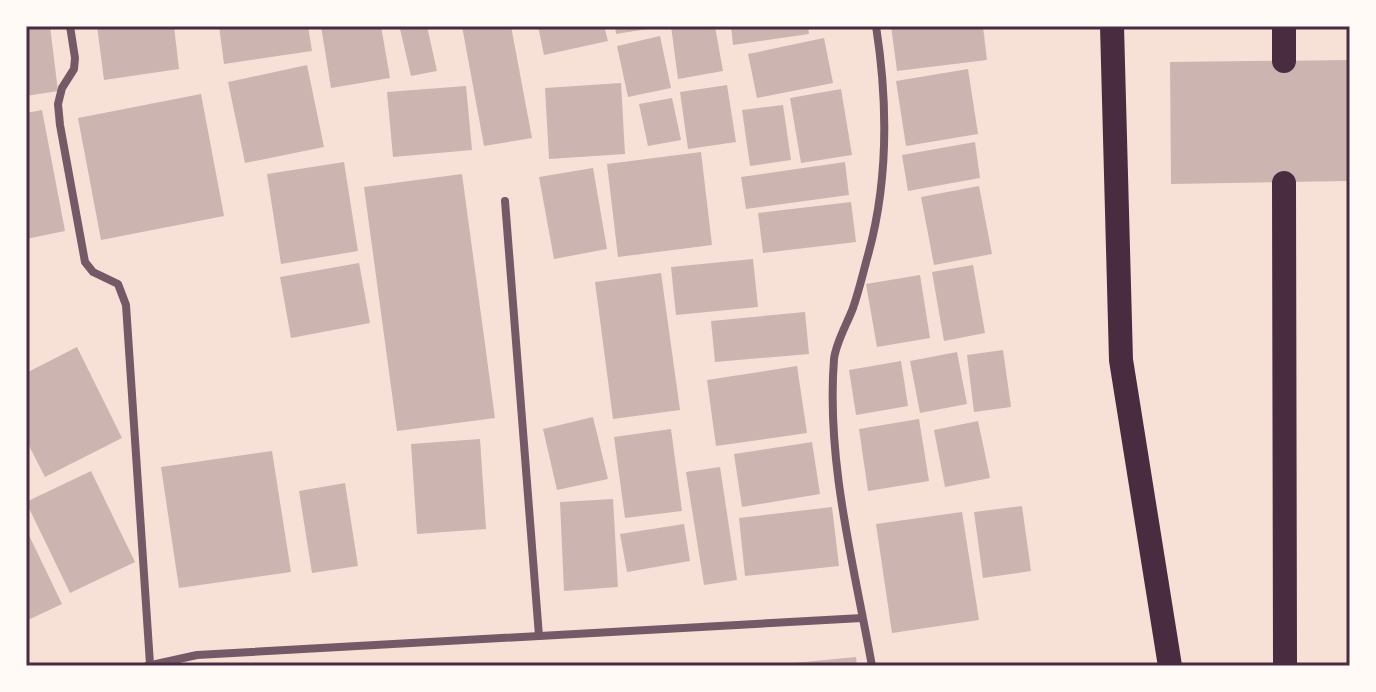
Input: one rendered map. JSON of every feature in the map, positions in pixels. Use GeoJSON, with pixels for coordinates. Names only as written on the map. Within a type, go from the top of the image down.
{"type":"FeatureCollection","features":[{"type":"Feature","properties":{"kind":"highway"},"geometry":{"type":"LineString","coordinates":[[1112,26],[1121,360],[1170,666]]}},
{"type":"Feature","properties":{"kind":"highway"},"geometry":{"type":"LineString","coordinates":[[1284,26],[1284,61]]}},
{"type":"Feature","properties":{"kind":"highway"},"geometry":{"type":"LineString","coordinates":[[1284,183],[1285,666]]}},
{"type":"Feature","properties":{"kind":"street"},"geometry":{"type":"LineString","coordinates":[[70,26],[74,69],[62,88],[58,104],[60,125],[85,262],[93,272],[118,284],[126,305],[148,665],[197,655],[862,618]]}},
{"type":"Feature","properties":{"kind":"street"},"geometry":{"type":"LineString","coordinates":[[872,666],[833,441],[832,401],[835,354],[853,307],[874,233],[885,155],[884,79],[876,26]]}},
{"type":"Feature","properties":{"kind":"street"},"geometry":{"type":"LineString","coordinates":[[505,201],[539,636]]}},
{"type":"Feature","properties":{"kind":"building"},"geometry":{"type":"Polygon","coordinates":[[[26,26],[50,26],[58,91],[26,96],[26,26]]]}},
{"type":"Feature","properties":{"kind":"building"},"geometry":{"type":"Polygon","coordinates":[[[97,26],[174,26],[179,69],[104,80],[97,26]]]}},
{"type":"Feature","properties":{"kind":"building"},"geometry":{"type":"Polygon","coordinates":[[[219,26],[308,26],[312,51],[224,64],[219,26]]]}},
{"type":"Feature","properties":{"kind":"building"},"geometry":{"type":"Polygon","coordinates":[[[321,26],[381,26],[390,78],[331,88],[321,26]]]}},
{"type":"Feature","properties":{"kind":"building"},"geometry":{"type":"Polygon","coordinates":[[[427,26],[437,71],[411,76],[400,29],[427,26]]]}},
{"type":"Feature","properties":{"kind":"building"},"geometry":{"type":"Polygon","coordinates":[[[462,26],[511,26],[532,138],[484,146],[462,26]]]}},
{"type":"Feature","properties":{"kind":"building"},"geometry":{"type":"Polygon","coordinates":[[[538,26],[604,26],[608,41],[544,55],[538,26]]]}},
{"type":"Feature","properties":{"kind":"building"},"geometry":{"type":"Polygon","coordinates":[[[615,26],[654,26],[654,28],[616,34],[615,26]]]}},
{"type":"Feature","properties":{"kind":"building"},"geometry":{"type":"Polygon","coordinates":[[[671,26],[715,26],[723,71],[678,79],[671,26]]]}},
{"type":"Feature","properties":{"kind":"building"},"geometry":{"type":"Polygon","coordinates":[[[731,26],[808,26],[809,34],[733,45],[731,26]]]}},
{"type":"Feature","properties":{"kind":"building"},"geometry":{"type":"Polygon","coordinates":[[[891,26],[983,26],[987,60],[897,71],[891,26]]]}},
{"type":"Feature","properties":{"kind":"building"},"geometry":{"type":"Polygon","coordinates":[[[660,36],[671,88],[628,97],[617,46],[660,36]]]}},
{"type":"Feature","properties":{"kind":"building"},"geometry":{"type":"Polygon","coordinates":[[[824,38],[833,83],[757,98],[748,54],[824,38]]]}},
{"type":"Feature","properties":{"kind":"building"},"geometry":{"type":"Polygon","coordinates":[[[1350,60],[1350,181],[1171,184],[1170,62],[1350,60]]]}},
{"type":"Feature","properties":{"kind":"building"},"geometry":{"type":"Polygon","coordinates":[[[307,65],[324,147],[245,163],[228,82],[307,65]]]}},
{"type":"Feature","properties":{"kind":"building"},"geometry":{"type":"Polygon","coordinates":[[[968,69],[978,134],[906,146],[896,81],[968,69]]]}},
{"type":"Feature","properties":{"kind":"building"},"geometry":{"type":"Polygon","coordinates":[[[621,83],[625,154],[549,159],[545,88],[621,83]]]}},
{"type":"Feature","properties":{"kind":"building"},"geometry":{"type":"Polygon","coordinates":[[[727,85],[736,142],[688,149],[680,92],[727,85]]]}},
{"type":"Feature","properties":{"kind":"building"},"geometry":{"type":"Polygon","coordinates":[[[466,86],[472,150],[393,157],[387,92],[466,86]]]}},
{"type":"Feature","properties":{"kind":"building"},"geometry":{"type":"Polygon","coordinates":[[[841,89],[852,155],[801,163],[790,98],[841,89]]]}},
{"type":"Feature","properties":{"kind":"building"},"geometry":{"type":"Polygon","coordinates":[[[201,94],[224,216],[101,240],[78,118],[201,94]]]}},
{"type":"Feature","properties":{"kind":"building"},"geometry":{"type":"Polygon","coordinates":[[[672,98],[681,140],[648,146],[639,104],[672,98]]]}},
{"type":"Feature","properties":{"kind":"building"},"geometry":{"type":"Polygon","coordinates":[[[783,105],[791,160],[750,166],[742,110],[783,105]]]}},
{"type":"Feature","properties":{"kind":"building"},"geometry":{"type":"Polygon","coordinates":[[[42,110],[65,231],[26,239],[26,113],[42,110]]]}},
{"type":"Feature","properties":{"kind":"building"},"geometry":{"type":"Polygon","coordinates":[[[975,142],[980,178],[908,191],[902,155],[975,142]]]}},
{"type":"Feature","properties":{"kind":"building"},"geometry":{"type":"Polygon","coordinates":[[[701,152],[712,245],[618,257],[607,164],[701,152]]]}},
{"type":"Feature","properties":{"kind":"building"},"geometry":{"type":"Polygon","coordinates":[[[344,162],[358,251],[281,264],[267,174],[344,162]]]}},
{"type":"Feature","properties":{"kind":"building"},"geometry":{"type":"Polygon","coordinates":[[[845,162],[849,195],[746,209],[741,177],[845,162]]]}},
{"type":"Feature","properties":{"kind":"building"},"geometry":{"type":"Polygon","coordinates":[[[593,168],[607,249],[554,259],[539,177],[593,168]]]}},
{"type":"Feature","properties":{"kind":"building"},"geometry":{"type":"Polygon","coordinates":[[[462,174],[495,418],[397,431],[364,187],[462,174]]]}},
{"type":"Feature","properties":{"kind":"building"},"geometry":{"type":"Polygon","coordinates":[[[979,186],[992,254],[934,265],[921,197],[979,186]]]}},
{"type":"Feature","properties":{"kind":"building"},"geometry":{"type":"Polygon","coordinates":[[[851,202],[856,242],[763,253],[758,213],[851,202]]]}},
{"type":"Feature","properties":{"kind":"building"},"geometry":{"type":"Polygon","coordinates":[[[753,259],[758,307],[676,315],[671,267],[753,259]]]}},
{"type":"Feature","properties":{"kind":"building"},"geometry":{"type":"Polygon","coordinates":[[[359,263],[370,323],[291,338],[280,277],[359,263]]]}},
{"type":"Feature","properties":{"kind":"building"},"geometry":{"type":"Polygon","coordinates":[[[973,265],[985,333],[944,341],[932,272],[973,265]]]}},
{"type":"Feature","properties":{"kind":"building"},"geometry":{"type":"Polygon","coordinates":[[[661,273],[680,410],[613,419],[595,282],[661,273]]]}},
{"type":"Feature","properties":{"kind":"building"},"geometry":{"type":"Polygon","coordinates":[[[920,275],[930,338],[877,347],[866,284],[920,275]]]}},
{"type":"Feature","properties":{"kind":"building"},"geometry":{"type":"Polygon","coordinates":[[[805,312],[809,354],[715,362],[711,321],[805,312]]]}},
{"type":"Feature","properties":{"kind":"building"},"geometry":{"type":"Polygon","coordinates":[[[77,347],[122,438],[45,477],[26,440],[26,373],[77,347]]]}},
{"type":"Feature","properties":{"kind":"building"},"geometry":{"type":"Polygon","coordinates":[[[1003,350],[1011,407],[974,412],[967,355],[1003,350]]]}},
{"type":"Feature","properties":{"kind":"building"},"geometry":{"type":"Polygon","coordinates":[[[957,352],[967,404],[920,413],[910,361],[957,352]]]}},
{"type":"Feature","properties":{"kind":"building"},"geometry":{"type":"Polygon","coordinates":[[[901,361],[908,406],[856,415],[849,370],[901,361]]]}},
{"type":"Feature","properties":{"kind":"building"},"geometry":{"type":"Polygon","coordinates":[[[797,366],[807,433],[716,446],[707,380],[797,366]]]}},
{"type":"Feature","properties":{"kind":"building"},"geometry":{"type":"Polygon","coordinates":[[[593,417],[608,479],[557,490],[543,429],[593,417]]]}},
{"type":"Feature","properties":{"kind":"building"},"geometry":{"type":"Polygon","coordinates":[[[919,419],[929,481],[868,491],[859,429],[919,419]]]}},
{"type":"Feature","properties":{"kind":"building"},"geometry":{"type":"Polygon","coordinates":[[[978,421],[990,478],[945,487],[934,430],[978,421]]]}},
{"type":"Feature","properties":{"kind":"building"},"geometry":{"type":"Polygon","coordinates":[[[671,429],[682,511],[625,518],[614,437],[671,429]]]}},
{"type":"Feature","properties":{"kind":"building"},"geometry":{"type":"Polygon","coordinates":[[[480,439],[486,529],[417,534],[411,444],[480,439]]]}},
{"type":"Feature","properties":{"kind":"building"},"geometry":{"type":"Polygon","coordinates":[[[812,442],[820,494],[742,507],[734,454],[812,442]]]}},
{"type":"Feature","properties":{"kind":"building"},"geometry":{"type":"Polygon","coordinates":[[[272,451],[291,572],[179,588],[161,467],[272,451]]]}},
{"type":"Feature","properties":{"kind":"building"},"geometry":{"type":"Polygon","coordinates":[[[720,467],[737,580],[704,585],[686,472],[720,467]]]}},
{"type":"Feature","properties":{"kind":"building"},"geometry":{"type":"Polygon","coordinates":[[[91,471],[135,562],[70,593],[26,502],[91,471]]]}},
{"type":"Feature","properties":{"kind":"building"},"geometry":{"type":"Polygon","coordinates":[[[345,483],[358,566],[312,573],[299,491],[345,483]]]}},
{"type":"Feature","properties":{"kind":"building"},"geometry":{"type":"Polygon","coordinates":[[[613,499],[618,587],[564,591],[560,502],[613,499]]]}},
{"type":"Feature","properties":{"kind":"building"},"geometry":{"type":"Polygon","coordinates":[[[1022,506],[1031,571],[983,578],[974,512],[1022,506]]]}},
{"type":"Feature","properties":{"kind":"building"},"geometry":{"type":"Polygon","coordinates":[[[832,507],[839,566],[745,576],[739,518],[832,507]]]}},
{"type":"Feature","properties":{"kind":"building"},"geometry":{"type":"Polygon","coordinates":[[[962,512],[979,620],[892,633],[876,524],[962,512]]]}},
{"type":"Feature","properties":{"kind":"building"},"geometry":{"type":"Polygon","coordinates":[[[684,524],[690,561],[627,572],[620,534],[684,524]]]}},
{"type":"Feature","properties":{"kind":"building"},"geometry":{"type":"Polygon","coordinates":[[[26,529],[62,604],[26,621],[26,529]]]}},
{"type":"Feature","properties":{"kind":"building"},"geometry":{"type":"Polygon","coordinates":[[[856,657],[857,666],[783,666],[783,664],[856,657]]]}}]}
